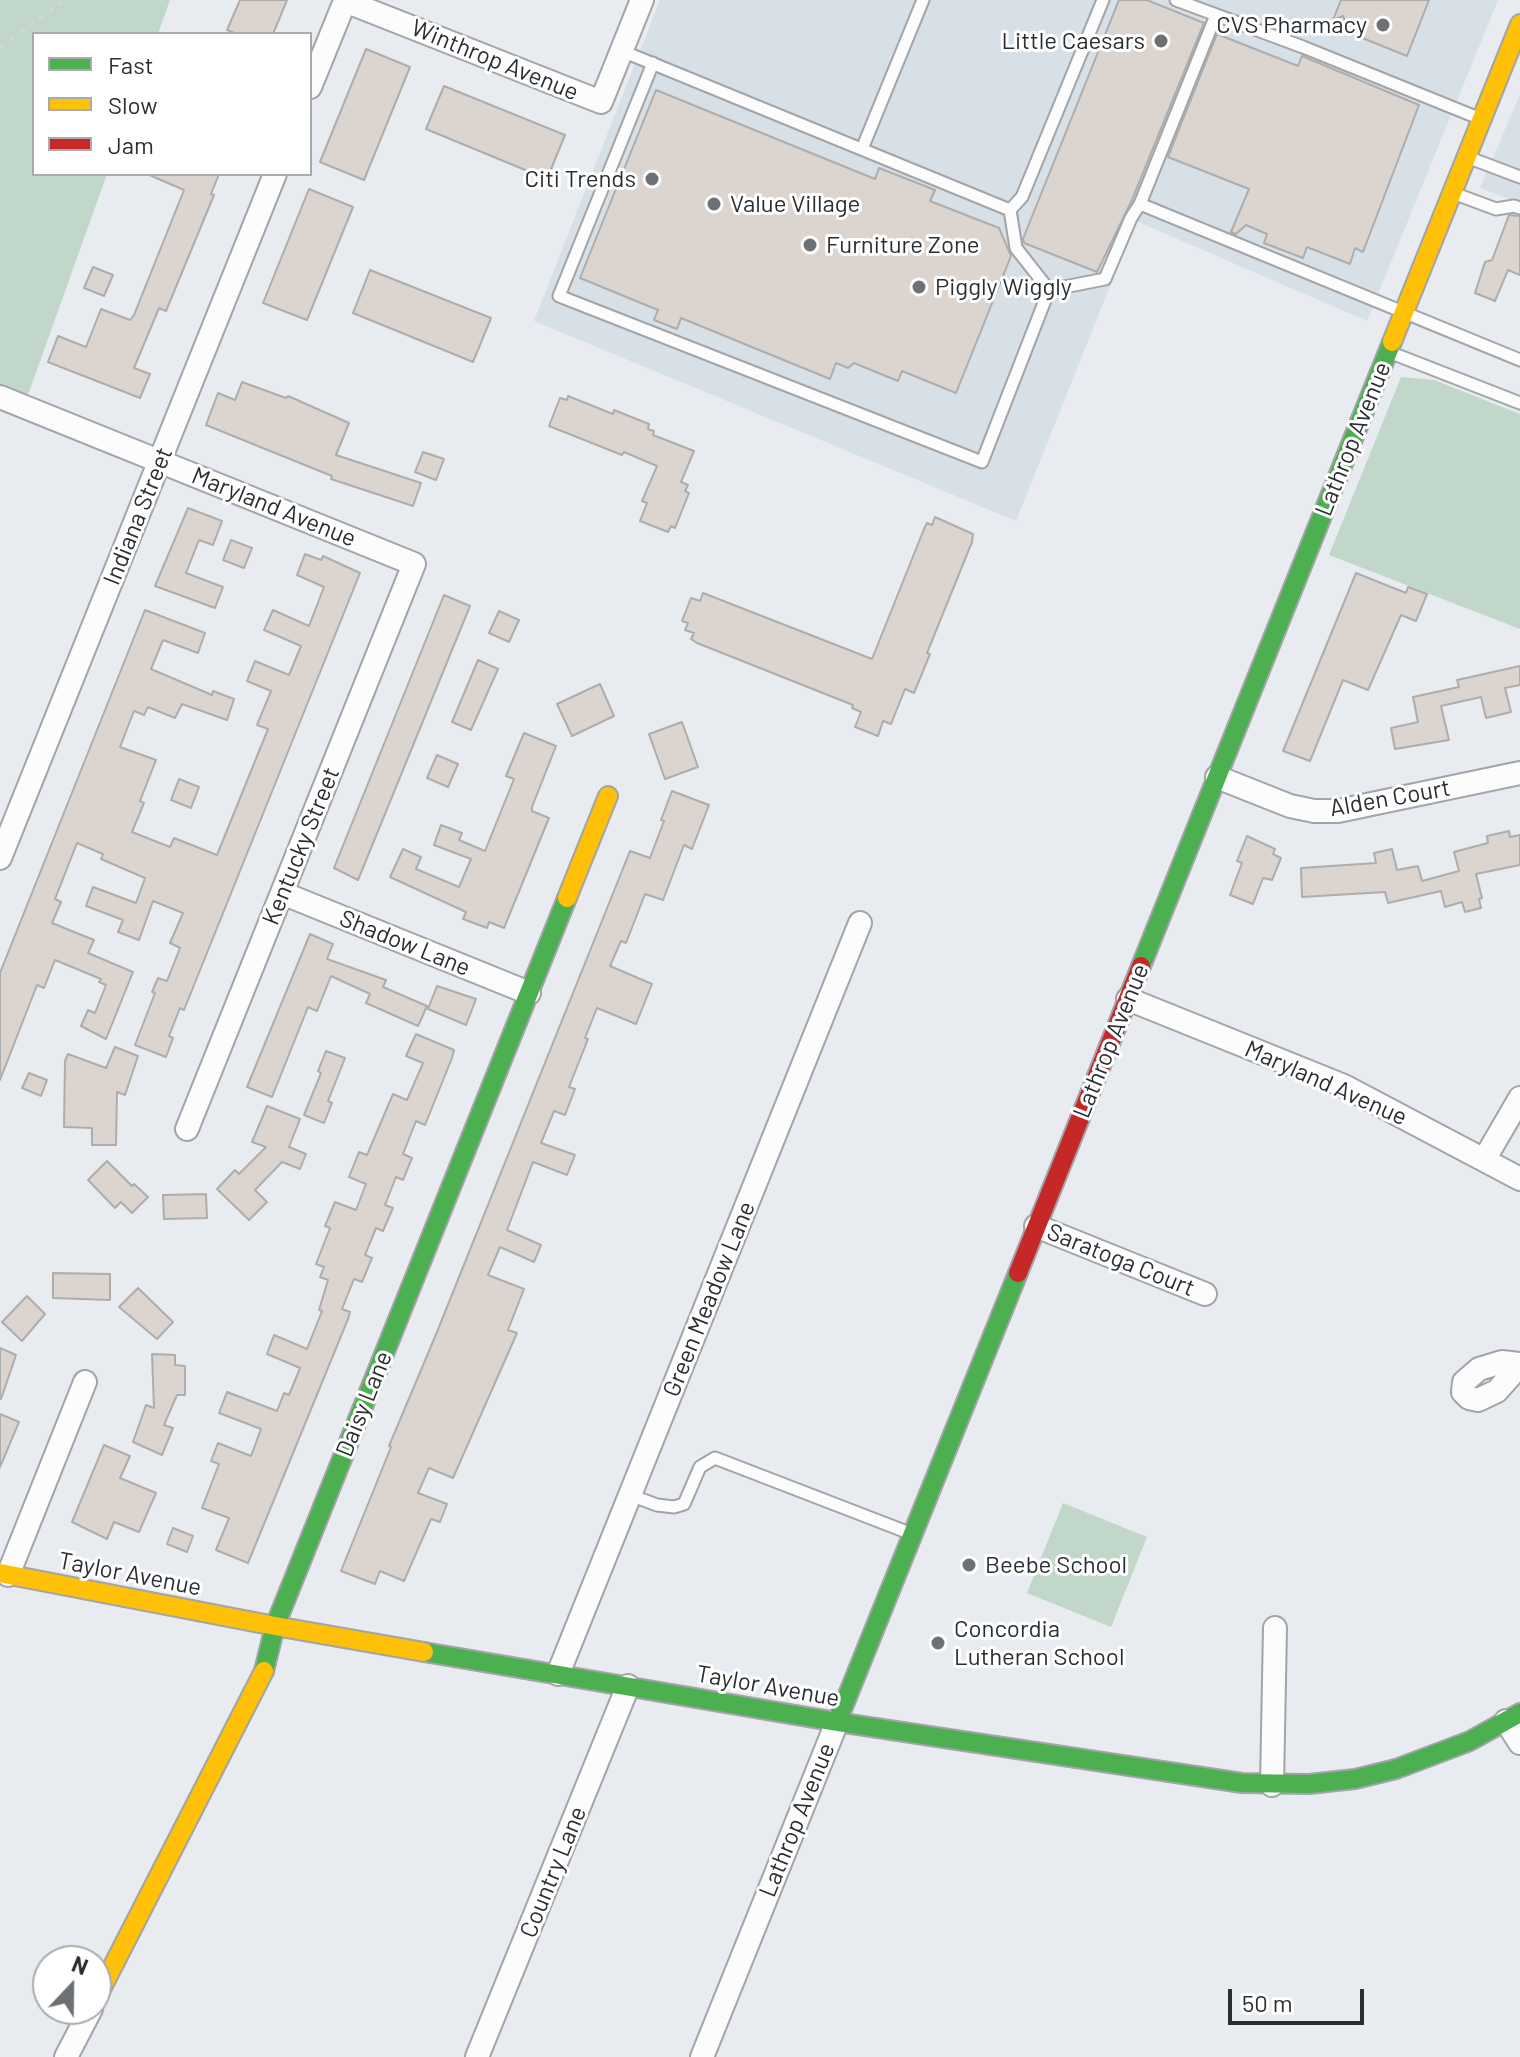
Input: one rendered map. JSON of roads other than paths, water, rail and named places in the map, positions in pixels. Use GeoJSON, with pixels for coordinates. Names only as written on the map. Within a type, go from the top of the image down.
{"type":"FeatureCollection","features":[{"type":"Feature","properties":{"kind":"street"},"geometry":{"type":"LineString","coordinates":[[622,51],[642,0]]}},
{"type":"Feature","properties":{"kind":"street"},"geometry":{"type":"LineString","coordinates":[[312,82],[345,1]]}},
{"type":"Feature","properties":{"kind":"street","name":"Winthrop Avenue"},"geometry":{"type":"LineString","coordinates":[[345,1],[601,102],[622,51]]}},
{"type":"Feature","properties":{"kind":"street","name":"Lathrop Avenue"},"geometry":{"type":"LineString","coordinates":[[702,2057],[1520,24]]}},
{"type":"Feature","properties":{"kind":"street","name":"Indiana Street"},"geometry":{"type":"LineString","coordinates":[[0,858],[274,176]]}},
{"type":"Feature","properties":{"kind":"street","name":"Maryland Avenue"},"geometry":{"type":"LineString","coordinates":[[0,397],[414,564]]}},
{"type":"Feature","properties":{"kind":"street","name":"Kentucky Street"},"geometry":{"type":"LineString","coordinates":[[187,1129],[414,564]]}},
{"type":"Feature","properties":{"kind":"street","name":"Alden Court"},"geometry":{"type":"LineString","coordinates":[[1217,777],[1290,806],[1314,811],[1338,811],[1520,773]]}},
{"type":"Feature","properties":{"kind":"street","name":"Daisy Lane"},"geometry":{"type":"LineString","coordinates":[[112,1968],[266,1667],[275,1626],[608,796]]}},
{"type":"Feature","properties":{"kind":"street","name":"Shadow Lane"},"geometry":{"type":"LineString","coordinates":[[282,893],[529,993]]}},
{"type":"Feature","properties":{"kind":"street","name":"Green Meadow Lane"},"geometry":{"type":"LineString","coordinates":[[558,1674],[860,923]]}},
{"type":"Feature","properties":{"kind":"street","name":"Maryland Avenue"},"geometry":{"type":"LineString","coordinates":[[1128,999],[1344,1086],[1520,1179]]}},
{"type":"Feature","properties":{"kind":"street"},"geometry":{"type":"LineString","coordinates":[[1484,1160],[1520,1098]]}},
{"type":"Feature","properties":{"kind":"street","name":"Saratoga Court"},"geometry":{"type":"LineString","coordinates":[[1036,1226],[1205,1294]]}},
{"type":"Feature","properties":{"kind":"street"},"geometry":{"type":"LineString","coordinates":[[4,1574],[85,1382]]}},
{"type":"Feature","properties":{"kind":"street","name":"Taylor Avenue"},"geometry":{"type":"LineString","coordinates":[[4,1574],[275,1626],[837,1722],[1242,1783],[1309,1784],[1355,1779],[1396,1769],[1470,1741],[1513,1717]]}},
{"type":"Feature","properties":{"kind":"street"},"geometry":{"type":"LineString","coordinates":[[1272,1785],[1275,1628]]}},
{"type":"Feature","properties":{"kind":"street","name":"Country Lane"},"geometry":{"type":"LineString","coordinates":[[477,2057],[628,1686]]}},
{"type":"Feature","properties":{"kind":"street"},"geometry":{"type":"LineString","coordinates":[[1513,1717],[1520,1743]]}},
{"type":"Feature","properties":{"kind":"street"},"geometry":{"type":"LineString","coordinates":[[66,2057],[83,2025]]}},
{"type":"Feature","properties":{"kind":"lane"},"geometry":{"type":"LineString","coordinates":[[862,149],[923,0]]}},
{"type":"Feature","properties":{"kind":"lane"},"geometry":{"type":"LineString","coordinates":[[1010,210],[1022,197],[1103,0]]}},
{"type":"Feature","properties":{"kind":"lane"},"geometry":{"type":"LineString","coordinates":[[1176,0],[1198,4],[1216,15],[1481,120]]}},
{"type":"Feature","properties":{"kind":"lane"},"geometry":{"type":"LineString","coordinates":[[1049,290],[1105,279],[1140,204],[1216,15]]}},
{"type":"Feature","properties":{"kind":"lane"},"geometry":{"type":"LineString","coordinates":[[622,51],[1010,210]]}},
{"type":"Feature","properties":{"kind":"lane"},"geometry":{"type":"LineString","coordinates":[[653,63],[559,296],[982,462],[1049,290]]}},
{"type":"Feature","properties":{"kind":"lane"},"geometry":{"type":"LineString","coordinates":[[1466,157],[1520,176]]}},
{"type":"Feature","properties":{"kind":"lane"},"geometry":{"type":"LineString","coordinates":[[1452,193],[1496,209],[1520,208]]}},
{"type":"Feature","properties":{"kind":"lane"},"geometry":{"type":"LineString","coordinates":[[1140,204],[1520,360]]}},
{"type":"Feature","properties":{"kind":"lane"},"geometry":{"type":"LineString","coordinates":[[1010,210],[1016,248],[1049,290]]}},
{"type":"Feature","properties":{"kind":"lane"},"geometry":{"type":"LineString","coordinates":[[1388,351],[1520,403]]}},
{"type":"Feature","properties":{"kind":"lane"},"geometry":{"type":"LineString","coordinates":[[630,1495],[657,1505],[674,1507],[684,1504],[700,1467],[715,1458],[912,1534]]}},
{"type":"Feature","properties":{"kind":"place","name":"CVS Pharmacy"},"geometry":{"type":"Point","coordinates":[1383,25]}},
{"type":"Feature","properties":{"kind":"place","name":"Little Caesars"},"geometry":{"type":"Point","coordinates":[1161,41]}},
{"type":"Feature","properties":{"kind":"place","name":"Citi Trends"},"geometry":{"type":"Point","coordinates":[652,179]}},
{"type":"Feature","properties":{"kind":"place","name":"Value Village"},"geometry":{"type":"Point","coordinates":[714,204]}},
{"type":"Feature","properties":{"kind":"place","name":"Furniture Zone"},"geometry":{"type":"Point","coordinates":[810,245]}},
{"type":"Feature","properties":{"kind":"place","name":"Piggly Wiggly"},"geometry":{"type":"Point","coordinates":[919,287]}},
{"type":"Feature","properties":{"kind":"place","name":"Beebe School"},"geometry":{"type":"Point","coordinates":[969,1565]}},
{"type":"Feature","properties":{"kind":"place","name":"Concordia Lutheran School"},"geometry":{"type":"Point","coordinates":[938,1643]}}]}
